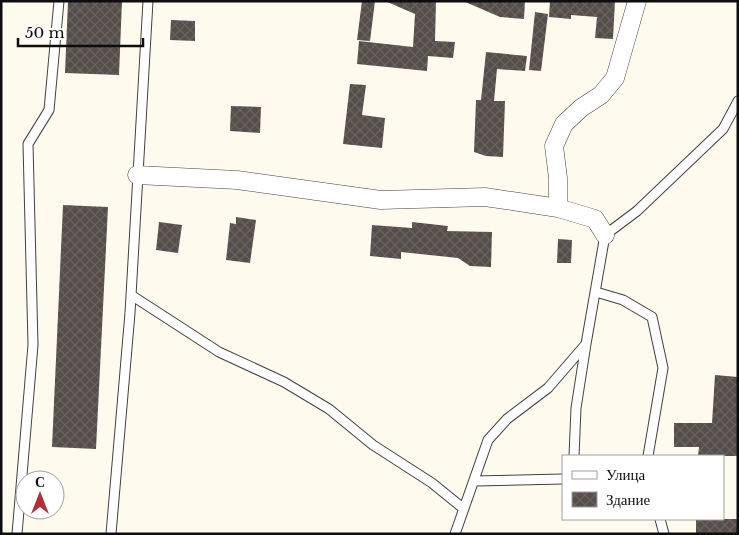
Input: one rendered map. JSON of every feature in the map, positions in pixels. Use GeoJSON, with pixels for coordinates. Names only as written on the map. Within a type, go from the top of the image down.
{"type":"FeatureCollection","features":[{"type":"Feature","properties":{"kind":"street"},"geometry":{"type":"LineString","coordinates":[[558,208],[558,178],[554,146],[564,124],[581,108],[601,95],[615,78],[637,1]]}},
{"type":"Feature","properties":{"kind":"street"},"geometry":{"type":"LineString","coordinates":[[138,175],[237,180],[381,200],[485,197],[558,208],[595,219],[605,235]]}},
{"type":"Feature","properties":{"kind":"lane"},"geometry":{"type":"LineString","coordinates":[[17,534],[33,345],[28,144],[50,110],[59,1]]}},
{"type":"Feature","properties":{"kind":"lane"},"geometry":{"type":"LineString","coordinates":[[111,534],[131,295],[148,1]]}},
{"type":"Feature","properties":{"kind":"lane"},"geometry":{"type":"LineString","coordinates":[[574,455],[576,408],[605,235],[637,211],[723,129],[738,101]]}},
{"type":"Feature","properties":{"kind":"lane"},"geometry":{"type":"LineString","coordinates":[[596,292],[623,300],[652,316],[663,368],[648,455]]}},
{"type":"Feature","properties":{"kind":"lane"},"geometry":{"type":"LineString","coordinates":[[131,295],[219,352],[284,382],[329,409],[373,445],[432,483],[464,509]]}},
{"type":"Feature","properties":{"kind":"lane"},"geometry":{"type":"LineString","coordinates":[[455,534],[488,440],[506,419],[548,388],[586,344]]}},
{"type":"Feature","properties":{"kind":"lane"},"geometry":{"type":"LineString","coordinates":[[475,481],[562,479]]}},
{"type":"Feature","properties":{"kind":"lane"},"geometry":{"type":"LineString","coordinates":[[660,520],[664,534]]}},
{"type":"Feature","properties":{"kind":"building"},"geometry":{"type":"Polygon","coordinates":[[[68,1],[122,1],[119,75],[65,73],[68,1]]]}},
{"type":"Feature","properties":{"kind":"building"},"geometry":{"type":"Polygon","coordinates":[[[362,1],[375,1],[370,41],[357,40],[362,1]]]}},
{"type":"Feature","properties":{"kind":"building"},"geometry":{"type":"Polygon","coordinates":[[[385,1],[436,1],[435,41],[455,42],[453,58],[428,56],[427,71],[357,64],[359,41],[413,47],[415,14],[385,1]]]}},
{"type":"Feature","properties":{"kind":"building"},"geometry":{"type":"Polygon","coordinates":[[[463,1],[525,1],[524,19],[500,17],[463,1]]]}},
{"type":"Feature","properties":{"kind":"building"},"geometry":{"type":"Polygon","coordinates":[[[550,1],[615,1],[613,39],[595,38],[597,17],[571,15],[571,19],[549,17],[550,1]]]}},
{"type":"Feature","properties":{"kind":"building"},"geometry":{"type":"Polygon","coordinates":[[[535,12],[548,14],[541,71],[529,70],[535,12]]]}},
{"type":"Feature","properties":{"kind":"building"},"geometry":{"type":"Polygon","coordinates":[[[171,20],[195,21],[195,41],[170,40],[171,20]]]}},
{"type":"Feature","properties":{"kind":"building"},"geometry":{"type":"Polygon","coordinates":[[[486,52],[527,56],[525,71],[497,69],[494,101],[505,101],[503,157],[486,156],[474,152],[476,100],[481,100],[486,52]]]}},
{"type":"Feature","properties":{"kind":"building"},"geometry":{"type":"Polygon","coordinates":[[[350,84],[366,85],[362,115],[385,118],[382,148],[343,144],[350,84]]]}},
{"type":"Feature","properties":{"kind":"building"},"geometry":{"type":"Polygon","coordinates":[[[231,106],[261,107],[260,133],[230,131],[231,106]]]}},
{"type":"Feature","properties":{"kind":"building"},"geometry":{"type":"Polygon","coordinates":[[[63,205],[108,207],[96,449],[52,447],[63,205]]]}},
{"type":"Feature","properties":{"kind":"building"},"geometry":{"type":"Polygon","coordinates":[[[236,217],[256,220],[250,263],[226,260],[230,223],[236,224],[236,217]]]}},
{"type":"Feature","properties":{"kind":"building"},"geometry":{"type":"Polygon","coordinates":[[[159,222],[182,225],[178,253],[156,250],[159,222]]]}},
{"type":"Feature","properties":{"kind":"building"},"geometry":{"type":"Polygon","coordinates":[[[412,222],[448,226],[447,231],[492,232],[491,267],[470,266],[458,258],[401,252],[401,259],[370,256],[372,225],[412,228],[412,222]]]}},
{"type":"Feature","properties":{"kind":"building"},"geometry":{"type":"Polygon","coordinates":[[[558,239],[572,240],[571,263],[557,263],[558,239]]]}},
{"type":"Feature","properties":{"kind":"building"},"geometry":{"type":"Polygon","coordinates":[[[715,375],[738,377],[738,456],[698,455],[699,447],[674,447],[674,423],[712,423],[715,375]]]}},
{"type":"Feature","properties":{"kind":"building"},"geometry":{"type":"Polygon","coordinates":[[[738,519],[738,534],[696,534],[696,520],[738,519]]]}}]}
